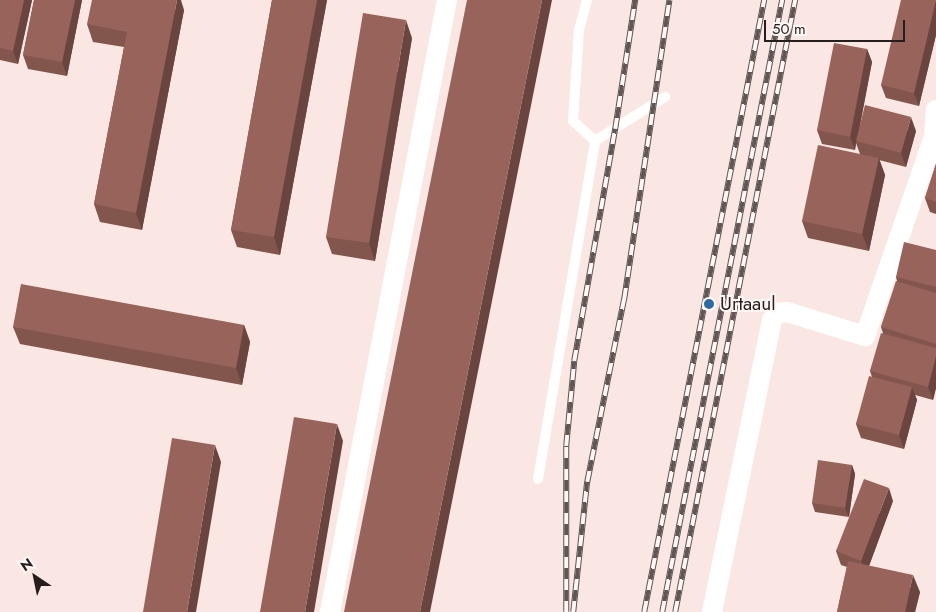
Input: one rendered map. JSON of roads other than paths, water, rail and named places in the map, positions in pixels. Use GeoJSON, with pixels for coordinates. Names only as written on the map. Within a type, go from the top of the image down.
{"type":"FeatureCollection","features":[{"type":"Feature","properties":{"kind":"street"},"geometry":{"type":"LineString","coordinates":[[330,612],[447,0]]}},
{"type":"Feature","properties":{"kind":"street"},"geometry":{"type":"LineString","coordinates":[[712,612],[772,320],[777,312],[787,312],[865,336],[935,138],[936,110]]}},
{"type":"Feature","properties":{"kind":"lane"},"geometry":{"type":"LineString","coordinates":[[587,0],[579,30],[573,121],[596,141]]}},
{"type":"Feature","properties":{"kind":"lane"},"geometry":{"type":"LineString","coordinates":[[538,479],[596,141],[664,97]]}},
{"type":"Feature","properties":{"kind":"railway"},"geometry":{"type":"LineString","coordinates":[[566,612],[566,446],[574,361],[615,129],[635,0]]}},
{"type":"Feature","properties":{"kind":"railway"},"geometry":{"type":"LineString","coordinates":[[573,612],[587,482],[624,299],[669,0]]}},
{"type":"Feature","properties":{"kind":"railway"},"geometry":{"type":"LineString","coordinates":[[644,612],[764,0]]}},
{"type":"Feature","properties":{"kind":"railway"},"geometry":{"type":"LineString","coordinates":[[662,612],[782,0]]}},
{"type":"Feature","properties":{"kind":"railway"},"geometry":{"type":"LineString","coordinates":[[675,612],[795,0]]}},
{"type":"Feature","properties":{"kind":"place","name":"Urtaaul"},"geometry":{"type":"Point","coordinates":[709,304]}}]}
